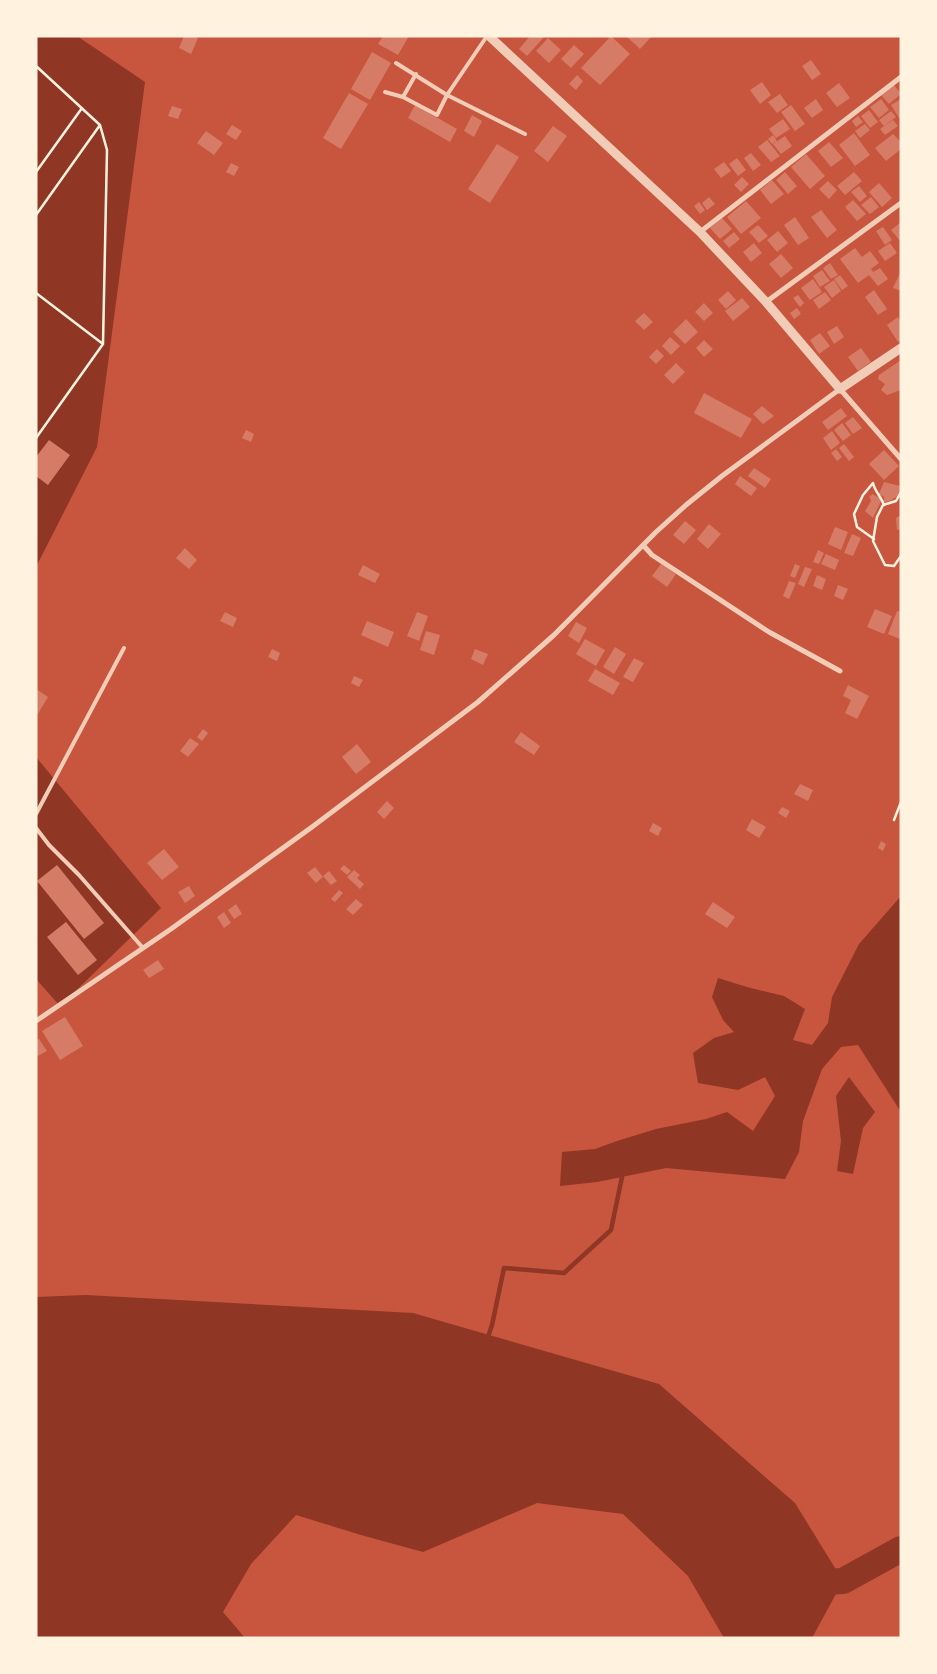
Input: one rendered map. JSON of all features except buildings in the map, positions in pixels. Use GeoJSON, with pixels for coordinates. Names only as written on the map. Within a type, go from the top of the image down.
{"type":"FeatureCollection","features":[{"type":"Feature","properties":{"kind":"street"},"geometry":{"type":"LineString","coordinates":[[488,36],[700,232],[766,302],[901,459]]}},
{"type":"Feature","properties":{"kind":"street"},"geometry":{"type":"LineString","coordinates":[[700,232],[901,77]]}},
{"type":"Feature","properties":{"kind":"street"},"geometry":{"type":"LineString","coordinates":[[766,302],[901,203]]}},
{"type":"Feature","properties":{"kind":"street"},"geometry":{"type":"LineString","coordinates":[[36,1021],[143,948],[312,827],[478,702],[554,635],[643,545],[686,505],[722,476],[840,389],[901,348]]}},
{"type":"Feature","properties":{"kind":"street"},"geometry":{"type":"LineString","coordinates":[[643,545],[652,555],[769,632],[840,671]]}},
{"type":"Feature","properties":{"kind":"lane"},"geometry":{"type":"LineString","coordinates":[[385,92],[403,97],[437,115],[447,95],[488,36]]}},
{"type":"Feature","properties":{"kind":"lane"},"geometry":{"type":"LineString","coordinates":[[396,63],[447,95],[525,134]]}},
{"type":"Feature","properties":{"kind":"lane"},"geometry":{"type":"LineString","coordinates":[[403,97],[416,74]]}},
{"type":"Feature","properties":{"kind":"lane"},"geometry":{"type":"LineString","coordinates":[[36,814],[124,648]]}},
{"type":"Feature","properties":{"kind":"lane"},"geometry":{"type":"LineString","coordinates":[[36,828],[143,948]]}},
{"type":"Feature","properties":{"kind":"path"},"geometry":{"type":"LineString","coordinates":[[36,66],[100,125],[107,150],[104,344],[36,438]]}},
{"type":"Feature","properties":{"kind":"path"},"geometry":{"type":"LineString","coordinates":[[36,172],[82,108]]}},
{"type":"Feature","properties":{"kind":"path"},"geometry":{"type":"LineString","coordinates":[[36,215],[100,125]]}},
{"type":"Feature","properties":{"kind":"path"},"geometry":{"type":"LineString","coordinates":[[36,293],[104,344]]}},
{"type":"Feature","properties":{"kind":"path"},"geometry":{"type":"LineString","coordinates":[[874,539],[857,527],[854,514],[863,495],[873,483],[884,505]]}},
{"type":"Feature","properties":{"kind":"path"},"geometry":{"type":"LineString","coordinates":[[901,492],[896,501],[884,505],[877,517],[873,542],[885,565],[894,566],[901,556]]}},
{"type":"Feature","properties":{"kind":"path"},"geometry":{"type":"LineString","coordinates":[[894,820],[901,802]]}},
{"type":"Feature","properties":{"kind":"shaded area"},"geometry":{"type":"Polygon","coordinates":[[[36,36],[77,36],[145,82],[97,447],[36,567],[36,36]]]}},
{"type":"Feature","properties":{"kind":"shaded area"},"geometry":{"type":"Polygon","coordinates":[[[36,757],[161,908],[60,1006],[36,979],[36,757]]]}},
{"type":"Feature","properties":{"kind":"shaded area"},"geometry":{"type":"Polygon","coordinates":[[[901,896],[901,1112],[858,1045],[841,1047],[822,1069],[803,1121],[799,1152],[785,1179],[666,1168],[597,1182],[560,1186],[562,1152],[595,1149],[656,1129],[706,1119],[727,1112],[753,1131],[775,1096],[765,1077],[738,1090],[698,1083],[693,1053],[714,1038],[734,1032],[723,1020],[712,997],[718,978],[784,996],[805,1009],[793,1040],[812,1045],[828,1023],[832,997],[859,944],[901,896]]]}},
{"type":"Feature","properties":{"kind":"shaded area"},"geometry":{"type":"Polygon","coordinates":[[[849,1077],[875,1112],[863,1128],[853,1174],[837,1171],[841,1141],[836,1096],[849,1077]]]}},
{"type":"Feature","properties":{"kind":"shaded area"},"geometry":{"type":"Polygon","coordinates":[[[86,1295],[413,1313],[659,1384],[795,1503],[843,1581],[812,1638],[724,1638],[688,1576],[623,1514],[537,1503],[423,1552],[296,1515],[251,1564],[223,1612],[245,1638],[36,1638],[36,1297],[86,1295]]]}},
{"type":"Feature","properties":{"kind":"waterway"},"geometry":{"type":"LineString","coordinates":[[487,1340],[504,1268],[564,1273],[611,1230],[622,1177]]}},
{"type":"Feature","properties":{"kind":"waterway"},"geometry":{"type":"LineString","coordinates":[[808,1583],[843,1581],[901,1549]]}}]}
